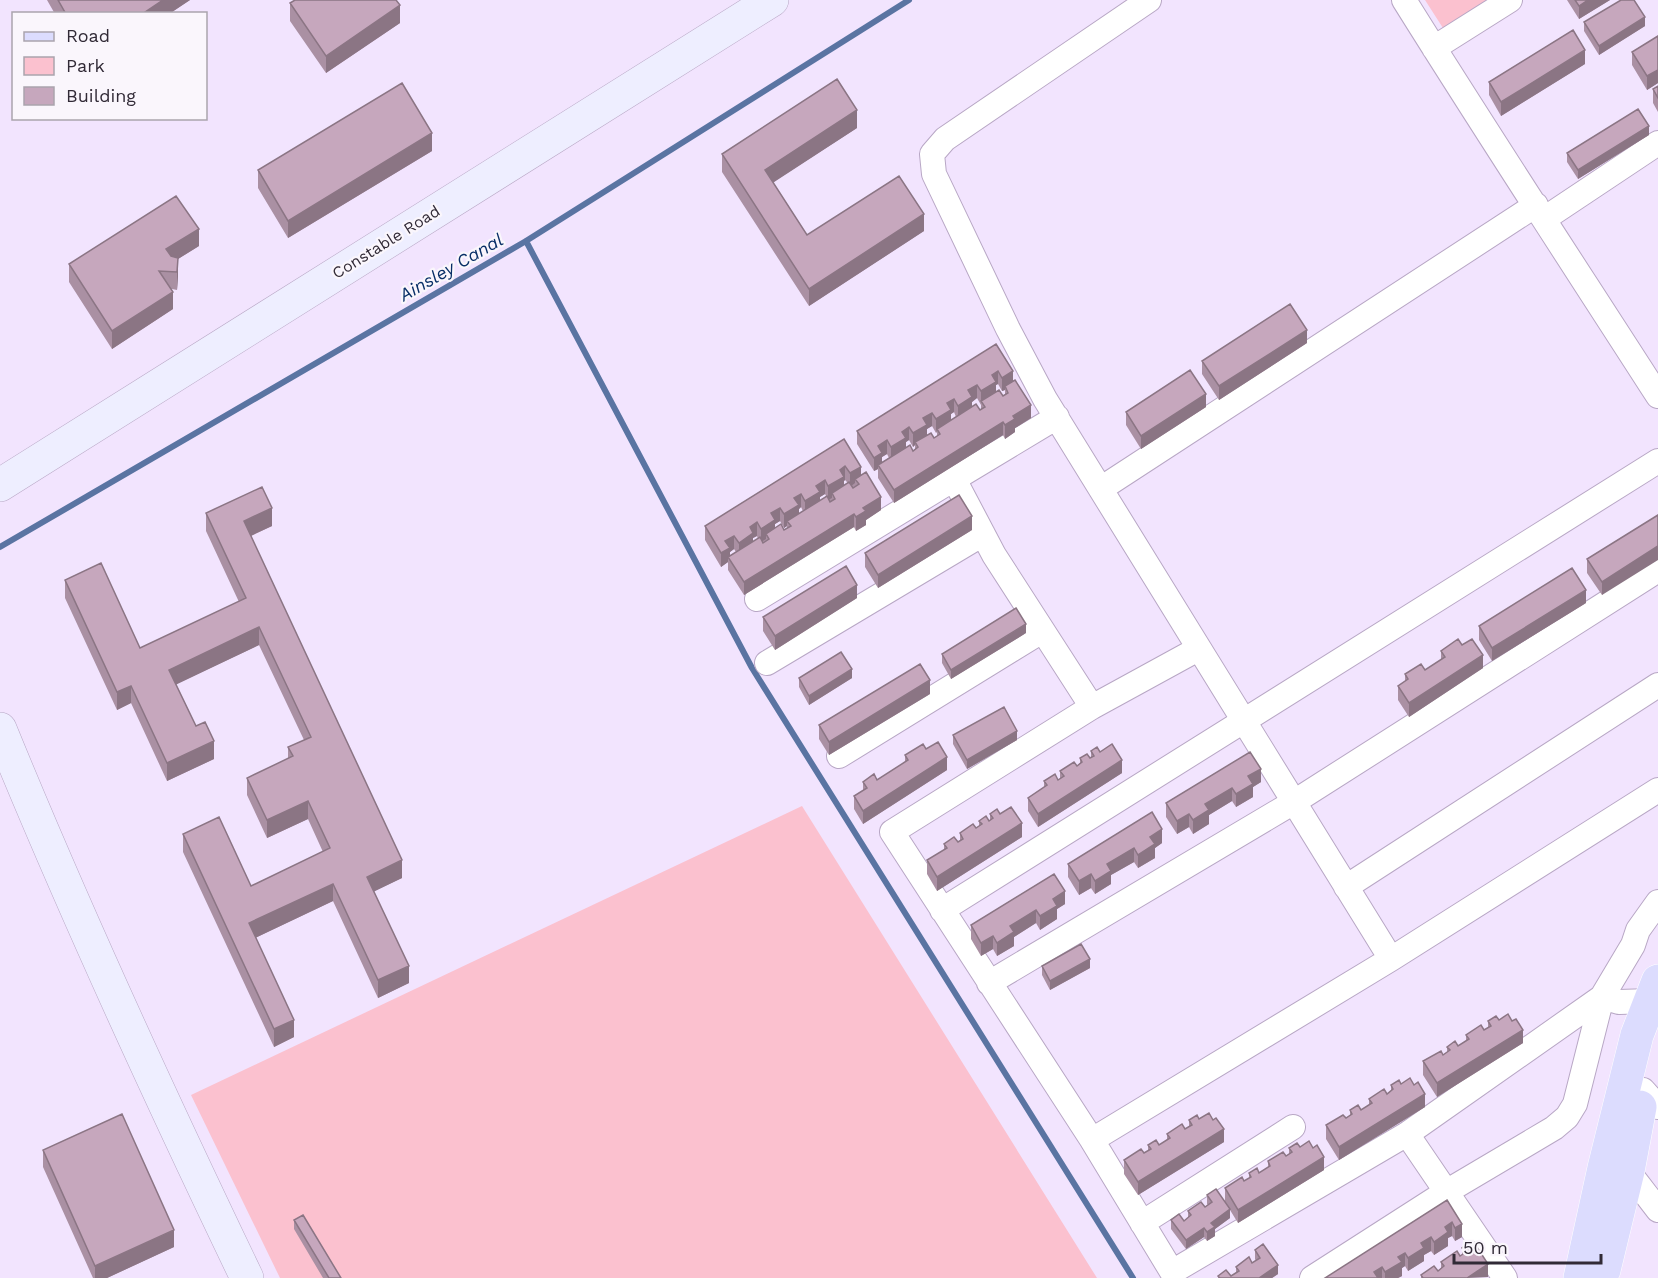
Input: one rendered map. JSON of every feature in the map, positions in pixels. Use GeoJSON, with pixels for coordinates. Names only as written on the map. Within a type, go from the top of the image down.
{"type":"FeatureCollection","features":[{"type":"Feature","properties":{"kind":"main road"},"geometry":{"type":"LineString","coordinates":[[1580,1278],[1637,1035],[1654,991]]}},
{"type":"Feature","properties":{"kind":"main road"},"geometry":{"type":"LineString","coordinates":[[1602,1278],[1628,1171],[1651,1098],[1658,1041]]}},
{"type":"Feature","properties":{"kind":"street","name":"Constable Road"},"geometry":{"type":"LineString","coordinates":[[0,485],[772,0]]}},
{"type":"Feature","properties":{"kind":"street"},"geometry":{"type":"LineString","coordinates":[[1149,0],[945,139],[932,154],[934,174],[971,256],[1057,417],[1391,959]]}},
{"type":"Feature","properties":{"kind":"street"},"geometry":{"type":"LineString","coordinates":[[1404,0],[1658,396]]}},
{"type":"Feature","properties":{"kind":"street"},"geometry":{"type":"LineString","coordinates":[[1434,48],[1510,0]]}},
{"type":"Feature","properties":{"kind":"street"},"geometry":{"type":"LineString","coordinates":[[1102,488],[1540,212],[1658,144]]}},
{"type":"Feature","properties":{"kind":"street"},"geometry":{"type":"LineString","coordinates":[[757,599],[1057,417]]}},
{"type":"Feature","properties":{"kind":"street"},"geometry":{"type":"LineString","coordinates":[[942,910],[1658,461]]}},
{"type":"Feature","properties":{"kind":"street"},"geometry":{"type":"LineString","coordinates":[[954,479],[994,555],[1092,707]]}},
{"type":"Feature","properties":{"kind":"street"},"geometry":{"type":"LineString","coordinates":[[767,663],[983,534]]}},
{"type":"Feature","properties":{"kind":"street"},"geometry":{"type":"LineString","coordinates":[[989,983],[1294,802],[1658,570]]}},
{"type":"Feature","properties":{"kind":"street"},"geometry":{"type":"LineString","coordinates":[[839,756],[1042,631]]}},
{"type":"Feature","properties":{"kind":"street"},"geometry":{"type":"LineString","coordinates":[[1198,649],[1092,707],[892,832],[1092,1140],[1175,1275],[1407,1134],[1602,997]]}},
{"type":"Feature","properties":{"kind":"street"},"geometry":{"type":"LineString","coordinates":[[1346,886],[1658,685]]}},
{"type":"Feature","properties":{"kind":"street"},"geometry":{"type":"LineString","coordinates":[[0,729],[39,825],[149,1073],[247,1278]]}},
{"type":"Feature","properties":{"kind":"street"},"geometry":{"type":"LineString","coordinates":[[1092,1140],[1391,959],[1658,790]]}},
{"type":"Feature","properties":{"kind":"street"},"geometry":{"type":"LineString","coordinates":[[1312,1278],[1446,1192],[1554,1128],[1568,1117],[1575,1104],[1602,997],[1633,945],[1638,930],[1658,902]]}},
{"type":"Feature","properties":{"kind":"street"},"geometry":{"type":"LineString","coordinates":[[1602,997],[1619,1002],[1654,991]]}},
{"type":"Feature","properties":{"kind":"street"},"geometry":{"type":"LineString","coordinates":[[1142,1223],[1293,1126]]}},
{"type":"Feature","properties":{"kind":"street"},"geometry":{"type":"LineString","coordinates":[[1407,1134],[1505,1278]]}},
{"type":"Feature","properties":{"kind":"street"},"geometry":{"type":"LineString","coordinates":[[1628,1171],[1658,1210]]}},
{"type":"Feature","properties":{"kind":"green space"},"geometry":{"type":"Polygon","coordinates":[[[1425,0],[1512,0],[1450,39],[1425,0]]]}},
{"type":"Feature","properties":{"kind":"green space"},"geometry":{"type":"Polygon","coordinates":[[[802,806],[1097,1278],[280,1278],[191,1095],[802,806]]]}},
{"type":"Feature","properties":{"kind":"building"},"geometry":{"type":"Polygon","coordinates":[[[58,0],[163,0],[145,12],[65,12],[58,0]]]}},
{"type":"Feature","properties":{"kind":"building"},"geometry":{"type":"Polygon","coordinates":[[[295,0],[396,0],[400,5],[326,56],[290,3],[295,0]]]}},
{"type":"Feature","properties":{"kind":"building"},"geometry":{"type":"Polygon","coordinates":[[[1575,0],[1588,0],[1579,6],[1575,0]]]}},
{"type":"Feature","properties":{"kind":"building"},"geometry":{"type":"Polygon","coordinates":[[[1621,0],[1634,0],[1645,17],[1599,46],[1584,22],[1621,0]]]}},
{"type":"Feature","properties":{"kind":"building"},"geometry":{"type":"Polygon","coordinates":[[[1573,30],[1585,50],[1501,102],[1489,82],[1573,30]]]}},
{"type":"Feature","properties":{"kind":"building"},"geometry":{"type":"Polygon","coordinates":[[[1658,36],[1658,70],[1647,76],[1632,52],[1658,36]]]}},
{"type":"Feature","properties":{"kind":"building"},"geometry":{"type":"Polygon","coordinates":[[[837,79],[857,110],[765,170],[807,235],[899,176],[924,214],[809,289],[722,154],[837,79]]]}},
{"type":"Feature","properties":{"kind":"building"},"geometry":{"type":"Polygon","coordinates":[[[402,83],[432,133],[288,221],[258,170],[402,83]]]}},
{"type":"Feature","properties":{"kind":"building"},"geometry":{"type":"Polygon","coordinates":[[[1658,86],[1658,98],[1653,89],[1658,86]]]}},
{"type":"Feature","properties":{"kind":"building"},"geometry":{"type":"Polygon","coordinates":[[[1638,109],[1649,126],[1578,170],[1567,153],[1638,109]]]}},
{"type":"Feature","properties":{"kind":"building"},"geometry":{"type":"Polygon","coordinates":[[[176,196],[199,229],[166,249],[171,256],[178,258],[177,272],[159,271],[173,292],[112,331],[69,264],[176,196]]]}},
{"type":"Feature","properties":{"kind":"building"},"geometry":{"type":"Polygon","coordinates":[[[1290,304],[1307,330],[1219,386],[1202,361],[1290,304]]]}},
{"type":"Feature","properties":{"kind":"building"},"geometry":{"type":"Polygon","coordinates":[[[996,344],[1013,371],[1002,378],[998,371],[992,375],[996,382],[981,391],[977,385],[968,390],[972,397],[958,406],[954,399],[947,403],[951,410],[936,419],[932,413],[923,418],[927,425],[913,433],[909,427],[902,432],[906,438],[891,447],[887,440],[878,446],[882,453],[874,458],[857,431],[996,344]]]}},
{"type":"Feature","properties":{"kind":"building"},"geometry":{"type":"Polygon","coordinates":[[[1190,370],[1206,394],[1141,436],[1126,412],[1190,370]]]}},
{"type":"Feature","properties":{"kind":"building"},"geometry":{"type":"Polygon","coordinates":[[[1015,380],[1031,405],[1013,416],[1015,419],[1005,425],[1003,422],[894,490],[878,465],[910,445],[913,451],[918,447],[915,442],[931,433],[934,438],[940,434],[937,429],[976,404],[980,410],[985,407],[981,401],[999,390],[1003,396],[1008,393],[1005,386],[1015,380]]]}},
{"type":"Feature","properties":{"kind":"building"},"geometry":{"type":"Polygon","coordinates":[[[844,439],[861,467],[850,473],[845,466],[840,470],[844,477],[828,486],[825,480],[816,486],[820,492],[805,501],[801,494],[794,498],[799,505],[784,514],[780,508],[771,513],[775,520],[761,529],[757,522],[750,527],[753,533],[739,543],[734,536],[725,541],[730,548],[721,553],[705,526],[844,439]]]}},
{"type":"Feature","properties":{"kind":"building"},"geometry":{"type":"Polygon","coordinates":[[[866,472],[881,497],[863,508],[866,511],[856,517],[854,514],[744,582],[728,557],[760,537],[763,543],[769,539],[766,534],[781,524],[784,530],[791,526],[787,521],[827,496],[830,502],[835,499],[832,493],[849,482],[853,488],[859,484],[855,479],[866,472]]]}},
{"type":"Feature","properties":{"kind":"building"},"geometry":{"type":"Polygon","coordinates":[[[262,487],[272,508],[244,521],[402,860],[367,877],[409,966],[378,980],[333,884],[249,923],[294,1020],[274,1029],[183,834],[219,817],[251,886],[330,848],[308,801],[267,820],[247,778],[293,756],[288,747],[311,737],[259,627],[169,670],[196,726],[205,722],[214,741],[167,763],[131,686],[117,692],[65,580],[101,563],[140,648],[246,598],[206,513],[262,487]]]}},
{"type":"Feature","properties":{"kind":"building"},"geometry":{"type":"Polygon","coordinates":[[[959,495],[972,516],[878,575],[865,553],[959,495]]]}},
{"type":"Feature","properties":{"kind":"building"},"geometry":{"type":"Polygon","coordinates":[[[1658,515],[1658,546],[1602,582],[1587,559],[1658,515]]]}},
{"type":"Feature","properties":{"kind":"building"},"geometry":{"type":"Polygon","coordinates":[[[846,566],[857,585],[775,636],[763,617],[846,566]]]}},
{"type":"Feature","properties":{"kind":"building"},"geometry":{"type":"Polygon","coordinates":[[[1572,568],[1586,590],[1492,648],[1479,626],[1572,568]]]}},
{"type":"Feature","properties":{"kind":"building"},"geometry":{"type":"Polygon","coordinates":[[[1016,608],[1026,624],[951,670],[942,654],[1016,608]]]}},
{"type":"Feature","properties":{"kind":"building"},"geometry":{"type":"Polygon","coordinates":[[[1458,639],[1462,645],[1472,639],[1483,655],[1409,703],[1398,686],[1408,679],[1405,674],[1421,664],[1425,670],[1445,657],[1441,651],[1458,639]]]}},
{"type":"Feature","properties":{"kind":"building"},"geometry":{"type":"Polygon","coordinates":[[[841,652],[852,669],[809,696],[799,678],[841,652]]]}},
{"type":"Feature","properties":{"kind":"building"},"geometry":{"type":"Polygon","coordinates":[[[920,664],[930,680],[829,742],[819,725],[920,664]]]}},
{"type":"Feature","properties":{"kind":"building"},"geometry":{"type":"Polygon","coordinates":[[[1004,707],[1017,731],[967,760],[953,735],[1004,707]]]}},
{"type":"Feature","properties":{"kind":"building"},"geometry":{"type":"Polygon","coordinates":[[[938,742],[947,757],[863,811],[854,796],[867,788],[863,782],[874,774],[877,780],[908,760],[905,755],[923,744],[926,749],[938,742]]]}},
{"type":"Feature","properties":{"kind":"building"},"geometry":{"type":"Polygon","coordinates":[[[1112,744],[1122,760],[1038,814],[1028,798],[1047,785],[1044,781],[1055,774],[1058,780],[1064,776],[1060,771],[1074,762],[1077,766],[1082,762],[1080,758],[1087,754],[1090,758],[1094,756],[1091,751],[1097,747],[1100,752],[1112,744]]]}},
{"type":"Feature","properties":{"kind":"building"},"geometry":{"type":"Polygon","coordinates":[[[1250,752],[1261,769],[1248,776],[1253,784],[1236,794],[1232,788],[1205,804],[1209,810],[1193,820],[1189,814],[1177,821],[1166,803],[1250,752]]]}},
{"type":"Feature","properties":{"kind":"building"},"geometry":{"type":"Polygon","coordinates":[[[1011,807],[1022,823],[937,877],[927,860],[947,848],[944,844],[954,837],[958,842],[963,839],[960,833],[973,824],[976,828],[982,824],[979,821],[986,816],[989,821],[993,818],[990,814],[997,809],[1000,814],[1011,807]]]}},
{"type":"Feature","properties":{"kind":"building"},"geometry":{"type":"Polygon","coordinates":[[[1152,812],[1162,829],[1150,837],[1155,844],[1138,855],[1134,848],[1107,864],[1111,871],[1095,881],[1091,874],[1079,881],[1068,864],[1152,812]]]}},
{"type":"Feature","properties":{"kind":"building"},"geometry":{"type":"Polygon","coordinates":[[[1054,874],[1065,891],[1053,899],[1057,906],[1040,916],[1036,910],[1010,926],[1014,932],[997,943],[993,936],[981,943],[971,925],[1054,874]]]}},
{"type":"Feature","properties":{"kind":"building"},"geometry":{"type":"Polygon","coordinates":[[[1081,944],[1090,959],[1050,981],[1042,966],[1081,944]]]}},
{"type":"Feature","properties":{"kind":"building"},"geometry":{"type":"Polygon","coordinates":[[[1508,1014],[1512,1021],[1516,1019],[1523,1030],[1437,1083],[1423,1061],[1441,1051],[1443,1055],[1450,1050],[1447,1047],[1455,1041],[1458,1046],[1469,1039],[1466,1035],[1481,1025],[1484,1030],[1491,1026],[1488,1021],[1496,1016],[1499,1020],[1508,1014]]]}},
{"type":"Feature","properties":{"kind":"building"},"geometry":{"type":"Polygon","coordinates":[[[1410,1078],[1414,1085],[1418,1082],[1425,1094],[1339,1147],[1326,1125],[1343,1115],[1346,1118],[1352,1114],[1350,1110],[1358,1105],[1361,1110],[1372,1103],[1369,1099],[1384,1089],[1387,1094],[1393,1089],[1391,1085],[1399,1080],[1401,1084],[1410,1078]]]}},
{"type":"Feature","properties":{"kind":"building"},"geometry":{"type":"Polygon","coordinates":[[[1209,1113],[1213,1120],[1216,1118],[1224,1129],[1138,1182],[1124,1160],[1141,1149],[1144,1153],[1151,1149],[1148,1145],[1156,1140],[1159,1145],[1170,1138],[1167,1134],[1182,1124],[1185,1129],[1192,1125],[1189,1120],[1197,1115],[1199,1119],[1209,1113]]]}},
{"type":"Feature","properties":{"kind":"building"},"geometry":{"type":"Polygon","coordinates":[[[122,1114],[174,1230],[95,1266],[43,1150],[122,1114]]]}},
{"type":"Feature","properties":{"kind":"building"},"geometry":{"type":"Polygon","coordinates":[[[1309,1141],[1313,1148],[1317,1145],[1324,1157],[1238,1210],[1225,1188],[1242,1177],[1244,1181],[1251,1177],[1249,1173],[1257,1168],[1259,1173],[1270,1166],[1268,1161],[1283,1152],[1286,1156],[1292,1152],[1289,1148],[1297,1143],[1300,1147],[1309,1141]]]}},
{"type":"Feature","properties":{"kind":"building"},"geometry":{"type":"Polygon","coordinates":[[[1216,1189],[1230,1209],[1211,1223],[1215,1227],[1207,1232],[1204,1228],[1186,1240],[1171,1220],[1179,1214],[1184,1221],[1191,1215],[1188,1211],[1201,1202],[1205,1207],[1212,1202],[1207,1195],[1216,1189]]]}},
{"type":"Feature","properties":{"kind":"building"},"geometry":{"type":"Polygon","coordinates":[[[1447,1200],[1462,1224],[1455,1228],[1452,1222],[1445,1227],[1448,1232],[1434,1242],[1431,1237],[1421,1243],[1424,1248],[1408,1258],[1405,1253],[1398,1257],[1402,1262],[1385,1272],[1382,1267],[1374,1272],[1378,1278],[1325,1278],[1447,1200]]]}},
{"type":"Feature","properties":{"kind":"building"},"geometry":{"type":"Polygon","coordinates":[[[303,1215],[341,1278],[329,1278],[294,1220],[303,1215]]]}},
{"type":"Feature","properties":{"kind":"building"},"geometry":{"type":"Polygon","coordinates":[[[1473,1241],[1488,1264],[1467,1278],[1423,1278],[1421,1275],[1434,1266],[1438,1271],[1444,1266],[1441,1262],[1457,1251],[1460,1256],[1466,1252],[1462,1248],[1473,1241]]]}},
{"type":"Feature","properties":{"kind":"building"},"geometry":{"type":"Polygon","coordinates":[[[1263,1244],[1278,1265],[1259,1278],[1220,1278],[1218,1276],[1226,1270],[1231,1276],[1239,1271],[1236,1267],[1249,1257],[1252,1263],[1260,1258],[1255,1250],[1263,1244]]]}},
{"type":"Feature","properties":{"kind":"waterway","name":"Ainsley Canal"},"geometry":{"type":"LineString","coordinates":[[0,547],[526,241],[909,0]]}},
{"type":"Feature","properties":{"kind":"waterway"},"geometry":{"type":"LineString","coordinates":[[526,241],[752,668],[1133,1278]]}}]}
